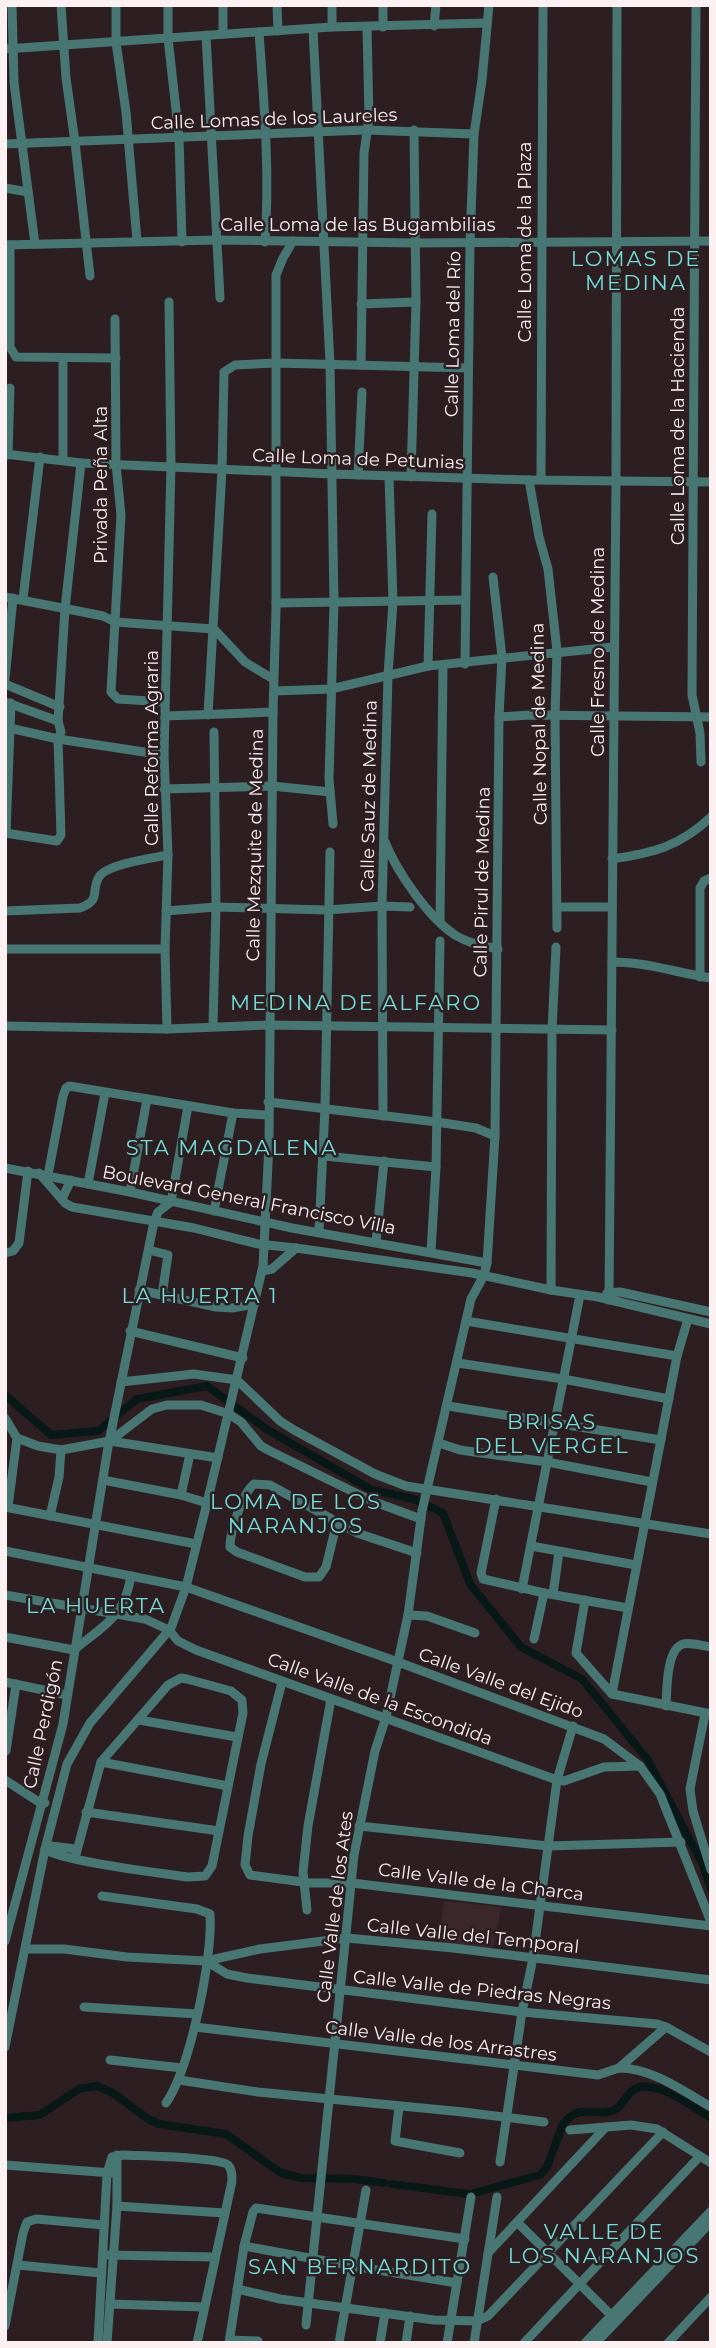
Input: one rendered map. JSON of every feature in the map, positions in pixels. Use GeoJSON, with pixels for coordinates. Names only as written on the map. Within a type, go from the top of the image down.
{"type":"FeatureCollection","features":[{"type":"Feature","properties":{"kind":"street"},"geometry":{"type":"LineString","coordinates":[[12,5],[9,49],[35,244]]}},
{"type":"Feature","properties":{"kind":"street"},"geometry":{"type":"LineString","coordinates":[[61,5],[63,46],[90,276]]}},
{"type":"Feature","properties":{"kind":"street"},"geometry":{"type":"LineString","coordinates":[[116,5],[116,42],[129,140],[137,241]]}},
{"type":"Feature","properties":{"kind":"street"},"geometry":{"type":"LineString","coordinates":[[168,5],[168,38],[180,137],[182,242]]}},
{"type":"Feature","properties":{"kind":"street"},"geometry":{"type":"LineString","coordinates":[[223,5],[223,34]]}},
{"type":"Feature","properties":{"kind":"street"},"geometry":{"type":"LineString","coordinates":[[277,5],[278,31]]}},
{"type":"Feature","properties":{"kind":"street"},"geometry":{"type":"LineString","coordinates":[[332,5],[332,27]]}},
{"type":"Feature","properties":{"kind":"street"},"geometry":{"type":"LineString","coordinates":[[383,5],[383,27]]}},
{"type":"Feature","properties":{"kind":"street"},"geometry":{"type":"LineString","coordinates":[[434,26],[436,5]]}},
{"type":"Feature","properties":{"kind":"street","name":"Calle Loma del Río"},"geometry":{"type":"LineString","coordinates":[[465,664],[470,243],[474,134],[489,5]]}},
{"type":"Feature","properties":{"kind":"street","name":"Calle Loma de la Plaza"},"geometry":{"type":"LineString","coordinates":[[541,478],[542,5]]}},
{"type":"Feature","properties":{"kind":"street","name":"Calle Fresno de Medina"},"geometry":{"type":"LineString","coordinates":[[609,1296],[617,5]]}},
{"type":"Feature","properties":{"kind":"street","name":"Calle Loma de la Hacienda"},"geometry":{"type":"LineString","coordinates":[[696,5],[692,695],[701,762]]}},
{"type":"Feature","properties":{"kind":"street"},"geometry":{"type":"LineString","coordinates":[[9,49],[332,27],[487,23]]}},
{"type":"Feature","properties":{"kind":"street"},"geometry":{"type":"LineString","coordinates":[[361,365],[366,130],[369,118],[367,27]]}},
{"type":"Feature","properties":{"kind":"street"},"geometry":{"type":"LineString","coordinates":[[313,29],[330,363],[334,602],[329,779],[332,824]]}},
{"type":"Feature","properties":{"kind":"street"},"geometry":{"type":"LineString","coordinates":[[259,32],[266,135],[268,212],[265,242]]}},
{"type":"Feature","properties":{"kind":"street"},"geometry":{"type":"LineString","coordinates":[[206,35],[220,298]]}},
{"type":"Feature","properties":{"kind":"street","name":"Calle Lomas de los Laureles"},"geometry":{"type":"LineString","coordinates":[[5,144],[366,130],[474,134]]}},
{"type":"Feature","properties":{"kind":"street"},"geometry":{"type":"LineString","coordinates":[[411,477],[416,302],[414,130]]}},
{"type":"Feature","properties":{"kind":"street"},"geometry":{"type":"LineString","coordinates":[[5,188],[28,192]]}},
{"type":"Feature","properties":{"kind":"street","name":"Calle Loma de las Bugambilias"},"geometry":{"type":"LineString","coordinates":[[8,245],[216,240],[416,243],[711,241]]}},
{"type":"Feature","properties":{"kind":"street","name":"Calle Mezquite de Medina"},"geometry":{"type":"LineString","coordinates":[[5,2047],[45,1849],[67,1764],[90,1723],[169,1630],[186,1587],[262,1271],[268,1115],[272,712],[276,603],[276,275],[293,242]]}},
{"type":"Feature","properties":{"kind":"street"},"geometry":{"type":"LineString","coordinates":[[8,245],[8,347],[16,357],[116,358]]}},
{"type":"Feature","properties":{"kind":"street","name":"Calle Reforma Agraria"},"geometry":{"type":"LineString","coordinates":[[167,1029],[165,950],[168,855],[164,789],[164,702],[171,466],[169,302]]}},
{"type":"Feature","properties":{"kind":"street"},"geometry":{"type":"LineString","coordinates":[[361,304],[416,302]]}},
{"type":"Feature","properties":{"kind":"street","name":"Privada Peña Alta"},"geometry":{"type":"LineString","coordinates":[[115,319],[117,464],[121,515],[111,692],[118,699],[164,702]]}},
{"type":"Feature","properties":{"kind":"street"},"geometry":{"type":"LineString","coordinates":[[63,359],[63,460]]}},
{"type":"Feature","properties":{"kind":"street"},"geometry":{"type":"LineString","coordinates":[[208,715],[222,470],[224,372],[229,367],[276,363],[468,368]]}},
{"type":"Feature","properties":{"kind":"street"},"geometry":{"type":"LineString","coordinates":[[7,455],[10,388]]}},
{"type":"Feature","properties":{"kind":"street"},"geometry":{"type":"LineString","coordinates":[[358,475],[362,392]]}},
{"type":"Feature","properties":{"kind":"street","name":"Calle Loma de Petunias"},"geometry":{"type":"LineString","coordinates":[[7,455],[80,463],[222,470],[529,480],[541,478],[711,482]]}},
{"type":"Feature","properties":{"kind":"street"},"geometry":{"type":"LineString","coordinates":[[5,679],[14,598],[40,457]]}},
{"type":"Feature","properties":{"kind":"street"},"geometry":{"type":"LineString","coordinates":[[58,721],[8,702],[6,833],[57,841],[60,839],[58,739],[61,732],[58,721],[65,609],[80,463]]}},
{"type":"Feature","properties":{"kind":"street","name":"Calle Sauz de Medina"},"geometry":{"type":"LineString","coordinates":[[383,1116],[382,906],[388,675],[393,602],[389,476]]}},
{"type":"Feature","properties":{"kind":"street","name":"Calle Nopal de Medina"},"geometry":{"type":"LineString","coordinates":[[529,480],[539,537],[548,569],[557,651],[557,928]]}},
{"type":"Feature","properties":{"kind":"street"},"geometry":{"type":"LineString","coordinates":[[428,666],[432,514]]}},
{"type":"Feature","properties":{"kind":"street","name":"Calle Pirul de Medina"},"geometry":{"type":"LineString","coordinates":[[458,1363],[471,1299],[484,1275],[487,1263],[495,1136],[499,717],[502,657],[493,578]]}},
{"type":"Feature","properties":{"kind":"street"},"geometry":{"type":"LineString","coordinates":[[14,598],[103,616],[115,622],[214,629],[245,662],[273,679]]}},
{"type":"Feature","properties":{"kind":"street"},"geometry":{"type":"LineString","coordinates":[[276,603],[465,600]]}},
{"type":"Feature","properties":{"kind":"street"},"geometry":{"type":"LineString","coordinates":[[274,691],[331,689],[428,666],[613,647]]}},
{"type":"Feature","properties":{"kind":"street"},"geometry":{"type":"LineString","coordinates":[[440,921],[443,666]]}},
{"type":"Feature","properties":{"kind":"street"},"geometry":{"type":"LineString","coordinates":[[5,684],[60,707]]}},
{"type":"Feature","properties":{"kind":"street"},"geometry":{"type":"LineString","coordinates":[[164,716],[272,712]]}},
{"type":"Feature","properties":{"kind":"street"},"geometry":{"type":"LineString","coordinates":[[499,717],[711,717]]}},
{"type":"Feature","properties":{"kind":"street"},"geometry":{"type":"LineString","coordinates":[[7,727],[58,739],[164,755]]}},
{"type":"Feature","properties":{"kind":"street"},"geometry":{"type":"LineString","coordinates":[[213,1026],[216,907],[214,732]]}},
{"type":"Feature","properties":{"kind":"street"},"geometry":{"type":"LineString","coordinates":[[164,789],[272,786],[330,792]]}},
{"type":"Feature","properties":{"kind":"street"},"geometry":{"type":"LineString","coordinates":[[612,859],[648,854],[670,846],[711,817]]}},
{"type":"Feature","properties":{"kind":"street"},"geometry":{"type":"LineString","coordinates":[[384,839],[402,875],[448,929],[464,939],[498,949]]}},
{"type":"Feature","properties":{"kind":"street"},"geometry":{"type":"LineString","coordinates":[[319,1231],[324,1156],[330,852]]}},
{"type":"Feature","properties":{"kind":"street"},"geometry":{"type":"LineString","coordinates":[[5,911],[80,908],[90,905],[94,899],[98,877],[108,869],[168,855]]}},
{"type":"Feature","properties":{"kind":"street"},"geometry":{"type":"LineString","coordinates":[[612,962],[639,962],[706,978],[700,894],[707,879]]}},
{"type":"Feature","properties":{"kind":"street"},"geometry":{"type":"LineString","coordinates":[[166,911],[216,907],[327,910],[410,907]]}},
{"type":"Feature","properties":{"kind":"street"},"geometry":{"type":"LineString","coordinates":[[558,907],[612,907]]}},
{"type":"Feature","properties":{"kind":"street"},"geometry":{"type":"LineString","coordinates":[[431,1252],[436,1167],[440,941]]}},
{"type":"Feature","properties":{"kind":"street"},"geometry":{"type":"LineString","coordinates":[[551,1290],[552,1030],[556,947]]}},
{"type":"Feature","properties":{"kind":"street"},"geometry":{"type":"LineString","coordinates":[[5,950],[165,950]]}},
{"type":"Feature","properties":{"kind":"street"},"geometry":{"type":"LineString","coordinates":[[5,1026],[167,1029],[269,1025],[612,1030]]}},
{"type":"Feature","properties":{"kind":"street"},"geometry":{"type":"LineString","coordinates":[[268,1115],[233,1113],[75,1086],[66,1088],[43,1174],[62,1199],[72,1207],[194,1228],[264,1244],[484,1275],[580,1295],[640,1296],[711,1312]]}},
{"type":"Feature","properties":{"kind":"street"},"geometry":{"type":"LineString","coordinates":[[88,1184],[105,1093]]}},
{"type":"Feature","properties":{"kind":"street"},"geometry":{"type":"LineString","coordinates":[[130,1192],[147,1100]]}},
{"type":"Feature","properties":{"kind":"street"},"geometry":{"type":"LineString","coordinates":[[268,1102],[437,1122],[476,1128],[495,1136]]}},
{"type":"Feature","properties":{"kind":"street"},"geometry":{"type":"LineString","coordinates":[[154,1222],[158,1212],[171,1202],[188,1106]]}},
{"type":"Feature","properties":{"kind":"street"},"geometry":{"type":"LineString","coordinates":[[214,1210],[233,1113]]}},
{"type":"Feature","properties":{"kind":"street"},"geometry":{"type":"LineString","coordinates":[[324,1156],[436,1167]]}},
{"type":"Feature","properties":{"kind":"street"},"geometry":{"type":"LineString","coordinates":[[376,1242],[384,1161]]}},
{"type":"Feature","properties":{"kind":"street","name":"Boulevard General Francisco Villa"},"geometry":{"type":"LineString","coordinates":[[5,1168],[292,1228],[487,1263]]}},
{"type":"Feature","properties":{"kind":"street"},"geometry":{"type":"LineString","coordinates":[[5,1253],[13,1251],[19,1243],[28,1171]]}},
{"type":"Feature","properties":{"kind":"street"},"geometry":{"type":"LineString","coordinates":[[62,1199],[71,1180]]}},
{"type":"Feature","properties":{"kind":"street","name":"Calle Perdigón"},"geometry":{"type":"LineString","coordinates":[[5,1941],[63,1724],[94,1524],[130,1331],[154,1222]]}},
{"type":"Feature","properties":{"kind":"street"},"geometry":{"type":"LineString","coordinates":[[262,1271],[272,1269],[291,1247],[292,1228]]}},
{"type":"Feature","properties":{"kind":"street"},"geometry":{"type":"LineString","coordinates":[[149,1250],[168,1255],[162,1295]]}},
{"type":"Feature","properties":{"kind":"street"},"geometry":{"type":"LineString","coordinates":[[139,1290],[222,1308],[255,1304]]}},
{"type":"Feature","properties":{"kind":"street"},"geometry":{"type":"LineString","coordinates":[[522,1589],[580,1295]]}},
{"type":"Feature","properties":{"kind":"street"},"geometry":{"type":"LineString","coordinates":[[609,1296],[711,1324]]}},
{"type":"Feature","properties":{"kind":"street"},"geometry":{"type":"LineString","coordinates":[[612,1694],[677,1356],[688,1319]]}},
{"type":"Feature","properties":{"kind":"street"},"geometry":{"type":"LineString","coordinates":[[467,1321],[677,1356]]}},
{"type":"Feature","properties":{"kind":"street"},"geometry":{"type":"LineString","coordinates":[[130,1331],[243,1358]]}},
{"type":"Feature","properties":{"kind":"street"},"geometry":{"type":"LineString","coordinates":[[458,1363],[669,1399]]}},
{"type":"Feature","properties":{"kind":"street","name":"Calle Valle de los Ates"},"geometry":{"type":"LineString","coordinates":[[306,2325],[359,1826],[398,1662],[408,1615],[422,1515],[458,1363]]}},
{"type":"Feature","properties":{"kind":"street"},"geometry":{"type":"LineString","coordinates":[[121,1382],[194,1374],[236,1383],[294,1430],[375,1474],[427,1494],[496,1499],[711,1534]]}},
{"type":"Feature","properties":{"kind":"street"},"geometry":{"type":"LineString","coordinates":[[110,1441],[142,1414],[167,1405],[201,1405],[229,1411],[261,1446],[270,1451],[372,1501],[422,1515]]}},
{"type":"Feature","properties":{"kind":"street"},"geometry":{"type":"LineString","coordinates":[[447,1406],[661,1440]]}},
{"type":"Feature","properties":{"kind":"street"},"geometry":{"type":"LineString","coordinates":[[5,1418],[17,1442],[7,1507],[196,1544]]}},
{"type":"Feature","properties":{"kind":"street"},"geometry":{"type":"LineString","coordinates":[[5,1446],[17,1442],[61,1450],[110,1441],[218,1458]]}},
{"type":"Feature","properties":{"kind":"street"},"geometry":{"type":"LineString","coordinates":[[439,1443],[460,1450],[547,1462],[652,1482]]}},
{"type":"Feature","properties":{"kind":"street"},"geometry":{"type":"LineString","coordinates":[[50,1516],[59,1477],[61,1450]]}},
{"type":"Feature","properties":{"kind":"street"},"geometry":{"type":"LineString","coordinates":[[181,1495],[190,1454]]}},
{"type":"Feature","properties":{"kind":"street"},"geometry":{"type":"LineString","coordinates":[[103,1480],[181,1495],[207,1503]]}},
{"type":"Feature","properties":{"kind":"street"},"geometry":{"type":"LineString","coordinates":[[337,1522],[326,1567],[319,1577],[305,1577],[230,1547],[231,1535],[245,1495],[254,1484],[270,1485],[357,1533],[417,1553]]}},
{"type":"Feature","properties":{"kind":"street"},"geometry":{"type":"LineString","coordinates":[[496,1499],[481,1573],[483,1579],[522,1589],[628,1608]]}},
{"type":"Feature","properties":{"kind":"street"},"geometry":{"type":"LineString","coordinates":[[531,1546],[636,1565]]}},
{"type":"Feature","properties":{"kind":"street","name":"Calle Valle del Ejido"},"geometry":{"type":"LineString","coordinates":[[5,1551],[186,1587],[604,1739],[640,1766],[660,1794],[710,1921]]}},
{"type":"Feature","properties":{"kind":"street"},"geometry":{"type":"LineString","coordinates":[[534,1639],[559,1552]]}},
{"type":"Feature","properties":{"kind":"street"},"geometry":{"type":"LineString","coordinates":[[5,1637],[74,1650],[118,1614],[128,1592],[131,1576]]}},
{"type":"Feature","properties":{"kind":"street","name":"Calle Valle de la Escondida"},"geometry":{"type":"LineString","coordinates":[[5,1595],[145,1619],[169,1630],[178,1642],[557,1780]]}},
{"type":"Feature","properties":{"kind":"street"},"geometry":{"type":"LineString","coordinates":[[584,1600],[575,1651],[579,1659],[612,1694],[708,1714],[690,1789],[693,1811],[708,1846],[711,1870]]}},
{"type":"Feature","properties":{"kind":"street"},"geometry":{"type":"LineString","coordinates":[[408,1615],[427,1616],[475,1633]]}},
{"type":"Feature","properties":{"kind":"street"},"geometry":{"type":"LineString","coordinates":[[666,1706],[670,1659],[675,1649],[685,1644],[711,1647]]}},
{"type":"Feature","properties":{"kind":"street"},"geometry":{"type":"LineString","coordinates":[[45,1849],[52,1854],[76,1854],[197,1878],[210,1871],[243,1713],[242,1700],[231,1692],[187,1679],[181,1678],[168,1685],[101,1762],[76,1854]]}},
{"type":"Feature","properties":{"kind":"street"},"geometry":{"type":"LineString","coordinates":[[5,1682],[67,1695]]}},
{"type":"Feature","properties":{"kind":"street","name":"Calle Valle de la Charca"},"geometry":{"type":"LineString","coordinates":[[282,1682],[255,1797],[246,1855],[247,1873],[305,1882],[352,1883],[710,1921]]}},
{"type":"Feature","properties":{"kind":"street"},"geometry":{"type":"LineString","coordinates":[[6,1751],[16,1684]]}},
{"type":"Feature","properties":{"kind":"street"},"geometry":{"type":"LineString","coordinates":[[307,1910],[303,1872],[310,1807],[331,1699]]}},
{"type":"Feature","properties":{"kind":"street"},"geometry":{"type":"LineString","coordinates":[[139,1720],[237,1737]]}},
{"type":"Feature","properties":{"kind":"street"},"geometry":{"type":"LineString","coordinates":[[500,2162],[522,2012],[533,1958],[557,1780],[573,1726]]}},
{"type":"Feature","properties":{"kind":"street"},"geometry":{"type":"LineString","coordinates":[[101,1762],[228,1786]]}},
{"type":"Feature","properties":{"kind":"street"},"geometry":{"type":"LineString","coordinates":[[557,1780],[564,1782],[604,1767],[640,1766]]}},
{"type":"Feature","properties":{"kind":"street"},"geometry":{"type":"LineString","coordinates":[[5,1780],[42,1804],[47,1803],[54,1811]]}},
{"type":"Feature","properties":{"kind":"street"},"geometry":{"type":"LineString","coordinates":[[86,1812],[219,1831]]}},
{"type":"Feature","properties":{"kind":"street"},"geometry":{"type":"LineString","coordinates":[[359,1826],[548,1846],[681,1842]]}},
{"type":"Feature","properties":{"kind":"street"},"geometry":{"type":"LineString","coordinates":[[102,1896],[204,1910],[210,1914],[206,1961],[195,2027],[179,2080],[169,2099]]}},
{"type":"Feature","properties":{"kind":"street","name":"Calle Valle del Temporal"},"geometry":{"type":"LineString","coordinates":[[24,1949],[64,1949],[127,1957],[206,1961],[260,1949],[347,1938],[453,1948],[711,1980]]}},
{"type":"Feature","properties":{"kind":"street","name":"Calle Valle de Piedras Negras"},"geometry":{"type":"LineString","coordinates":[[206,1961],[234,1976],[522,2012],[657,2024],[711,2052]]}},
{"type":"Feature","properties":{"kind":"street"},"geometry":{"type":"LineString","coordinates":[[84,2007],[197,2014]]}},
{"type":"Feature","properties":{"kind":"street","name":"Calle Valle de los Arrastres"},"geometry":{"type":"LineString","coordinates":[[195,2027],[598,2076],[619,2068]]}},
{"type":"Feature","properties":{"kind":"street"},"geometry":{"type":"LineString","coordinates":[[619,2068],[666,2027]]}},
{"type":"Feature","properties":{"kind":"street"},"geometry":{"type":"LineString","coordinates":[[110,2060],[182,2068]]}},
{"type":"Feature","properties":{"kind":"street"},"geometry":{"type":"LineString","coordinates":[[619,2068],[633,2068],[645,2072],[711,2107]]}},
{"type":"Feature","properties":{"kind":"street"},"geometry":{"type":"LineString","coordinates":[[179,2080],[544,2122]]}},
{"type":"Feature","properties":{"kind":"street"},"geometry":{"type":"LineString","coordinates":[[399,2107],[395,2141],[460,2152]]}},
{"type":"Feature","properties":{"kind":"street"},"geometry":{"type":"LineString","coordinates":[[570,2130],[642,2126],[663,2132],[711,2162]]}},
{"type":"Feature","properties":{"kind":"street"},"geometry":{"type":"LineString","coordinates":[[488,2253],[606,2127]]}},
{"type":"Feature","properties":{"kind":"street"},"geometry":{"type":"LineString","coordinates":[[237,2290],[280,2299],[385,2313],[450,2321],[477,2321],[488,2316],[663,2132]]}},
{"type":"Feature","properties":{"kind":"street"},"geometry":{"type":"LineString","coordinates":[[107,2343],[110,2304],[104,2225],[107,2173],[115,2156]]}},
{"type":"Feature","properties":{"kind":"street"},"geometry":{"type":"LineString","coordinates":[[97,2343],[101,2273],[108,2255],[117,2206],[118,2174],[115,2156]]}},
{"type":"Feature","properties":{"kind":"street"},"geometry":{"type":"LineString","coordinates":[[115,2156],[213,2161],[228,2165],[231,2170],[232,2181],[197,2343]]}},
{"type":"Feature","properties":{"kind":"street"},"geometry":{"type":"LineString","coordinates":[[524,2343],[700,2156]]}},
{"type":"Feature","properties":{"kind":"street"},"geometry":{"type":"LineString","coordinates":[[5,2165],[118,2174]]}},
{"type":"Feature","properties":{"kind":"street"},"geometry":{"type":"LineString","coordinates":[[339,2343],[366,2190]]}},
{"type":"Feature","properties":{"kind":"street"},"geometry":{"type":"LineString","coordinates":[[447,2343],[471,2197]]}},
{"type":"Feature","properties":{"kind":"street"},"geometry":{"type":"LineString","coordinates":[[474,2343],[497,2197]]}},
{"type":"Feature","properties":{"kind":"street"},"geometry":{"type":"LineString","coordinates":[[117,2206],[224,2213]]}},
{"type":"Feature","properties":{"kind":"street"},"geometry":{"type":"LineString","coordinates":[[258,2341],[230,2341],[244,2246],[254,2209],[465,2239]]}},
{"type":"Feature","properties":{"kind":"street"},"geometry":{"type":"LineString","coordinates":[[596,2343],[614,2318],[711,2211]]}},
{"type":"Feature","properties":{"kind":"street"},"geometry":{"type":"LineString","coordinates":[[5,2326],[25,2227],[31,2220],[104,2225]]}},
{"type":"Feature","properties":{"kind":"street"},"geometry":{"type":"LineString","coordinates":[[517,2222],[614,2318]]}},
{"type":"Feature","properties":{"kind":"street"},"geometry":{"type":"LineString","coordinates":[[585,2343],[711,2222]]}},
{"type":"Feature","properties":{"kind":"street"},"geometry":{"type":"LineString","coordinates":[[244,2246],[457,2283]]}},
{"type":"Feature","properties":{"kind":"street"},"geometry":{"type":"LineString","coordinates":[[108,2255],[214,2258]]}},
{"type":"Feature","properties":{"kind":"street"},"geometry":{"type":"LineString","coordinates":[[18,2265],[101,2273]]}},
{"type":"Feature","properties":{"kind":"street"},"geometry":{"type":"LineString","coordinates":[[668,2343],[711,2297]]}},
{"type":"Feature","properties":{"kind":"street"},"geometry":{"type":"LineString","coordinates":[[110,2304],[204,2307]]}},
{"type":"Feature","properties":{"kind":"street"},"geometry":{"type":"LineString","coordinates":[[380,2343],[385,2313]]}},
{"type":"Feature","properties":{"kind":"street"},"geometry":{"type":"LineString","coordinates":[[406,2343],[410,2316]]}},
{"type":"Feature","properties":{"kind":"shaded area"},"geometry":{"type":"Polygon","coordinates":[[[444,1901],[501,1907],[493,1948],[439,1944],[444,1901]]]}},
{"type":"Feature","properties":{"kind":"waterway"},"geometry":{"type":"LineString","coordinates":[[5,1395],[51,1435],[98,1431],[137,1399],[207,1386],[268,1430],[372,1490],[414,1499],[443,1513],[470,1584],[521,1647],[582,1679],[648,1760],[703,1865],[711,1889]]}},
{"type":"Feature","properties":{"kind":"waterway"},"geometry":{"type":"LineString","coordinates":[[5,2118],[40,2115],[79,2089],[97,2086],[113,2093],[159,2124],[226,2134],[281,2173],[301,2178],[355,2179],[384,2183]]}},
{"type":"Feature","properties":{"kind":"waterway"},"geometry":{"type":"LineString","coordinates":[[474,2193],[540,2175],[547,2167],[563,2124],[569,2118],[579,2112],[612,2111],[619,2107],[632,2091],[640,2087],[650,2087],[672,2094],[711,2118]]}},
{"type":"Feature","properties":{"kind":"waterway"},"geometry":{"type":"LineString","coordinates":[[392,2184],[468,2194]]}},
{"type":"Feature","properties":{"kind":"district","name":"LOMAS DE MEDINA"},"geometry":{"type":"Point","coordinates":[636,271]}},
{"type":"Feature","properties":{"kind":"district","name":"MEDINA DE ALFARO"},"geometry":{"type":"Point","coordinates":[356,1003]}},
{"type":"Feature","properties":{"kind":"district","name":"STA MAGDALENA"},"geometry":{"type":"Point","coordinates":[232,1148]}},
{"type":"Feature","properties":{"kind":"district","name":"LA HUERTA 1"},"geometry":{"type":"Point","coordinates":[200,1296]}},
{"type":"Feature","properties":{"kind":"district","name":"BRISAS DEL VERGEL"},"geometry":{"type":"Point","coordinates":[552,1434]}},
{"type":"Feature","properties":{"kind":"district","name":"LOMA DE LOS NARANJOS"},"geometry":{"type":"Point","coordinates":[296,1514]}},
{"type":"Feature","properties":{"kind":"district","name":"LA HUERTA"},"geometry":{"type":"Point","coordinates":[96,1606]}},
{"type":"Feature","properties":{"kind":"district","name":"VALLE DE LOS NARANJOS"},"geometry":{"type":"Point","coordinates":[604,2244]}},
{"type":"Feature","properties":{"kind":"district","name":"SAN BERNARDITO"},"geometry":{"type":"Point","coordinates":[360,2267]}}]}
